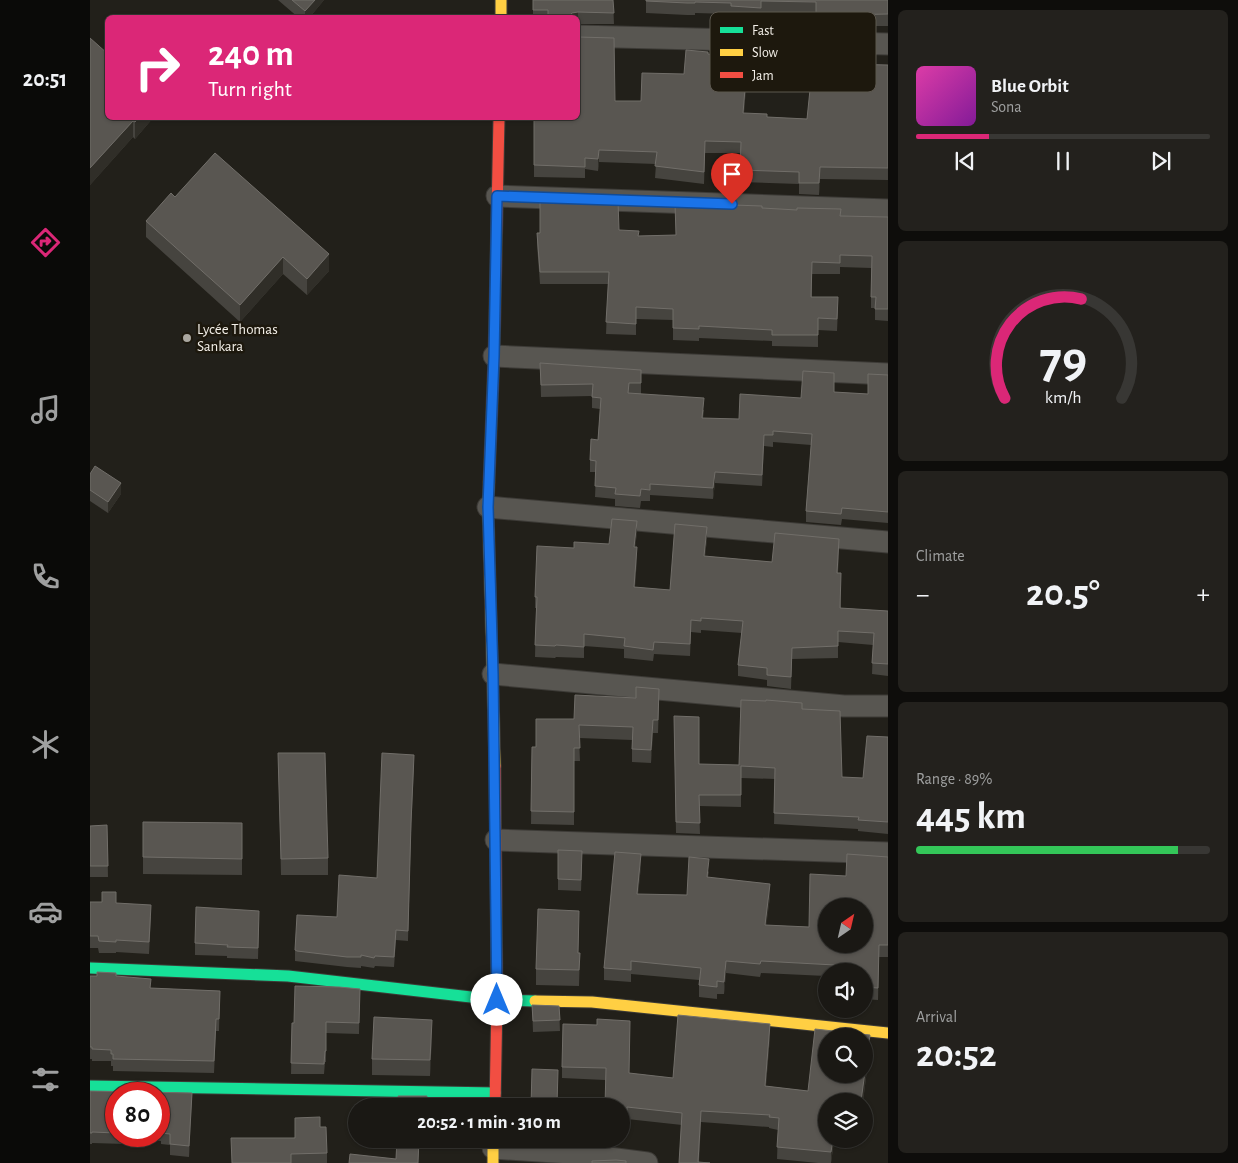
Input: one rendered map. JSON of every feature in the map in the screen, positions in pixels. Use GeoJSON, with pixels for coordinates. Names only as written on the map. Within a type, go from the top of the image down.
{"type":"FeatureCollection","features":[{"type":"Feature","properties":{"kind":"main road"},"geometry":{"type":"LineString","coordinates":[[501,0],[501,15]]}},
{"type":"Feature","properties":{"kind":"main road"},"geometry":{"type":"LineString","coordinates":[[495,1098],[497,1000],[496,840],[488,507],[494,356],[499,120]]}},
{"type":"Feature","properties":{"kind":"main road"},"geometry":{"type":"LineString","coordinates":[[90,968],[288,976],[497,1000],[592,1002],[888,1033]]}},
{"type":"Feature","properties":{"kind":"main road"},"geometry":{"type":"LineString","coordinates":[[90,1086],[495,1093]]}},
{"type":"Feature","properties":{"kind":"street"},"geometry":{"type":"LineString","coordinates":[[580,36],[710,39]]}},
{"type":"Feature","properties":{"kind":"street"},"geometry":{"type":"LineString","coordinates":[[497,196],[888,210]]}},
{"type":"Feature","properties":{"kind":"street"},"geometry":{"type":"LineString","coordinates":[[494,356],[888,374]]}},
{"type":"Feature","properties":{"kind":"street"},"geometry":{"type":"LineString","coordinates":[[488,507],[888,542]]}},
{"type":"Feature","properties":{"kind":"street"},"geometry":{"type":"LineString","coordinates":[[493,674],[844,706],[888,706]]}},
{"type":"Feature","properties":{"kind":"street"},"geometry":{"type":"LineString","coordinates":[[496,840],[888,854]]}},
{"type":"Feature","properties":{"kind":"street"},"geometry":{"type":"LineString","coordinates":[[493,1150],[570,1153],[647,1163]]}},
{"type":"Feature","properties":{"kind":"building"},"geometry":{"type":"Polygon","coordinates":[[[292,0],[315,0],[305,11],[292,0]]]}},
{"type":"Feature","properties":{"kind":"building"},"geometry":{"type":"Polygon","coordinates":[[[533,0],[613,0],[614,13],[578,12],[570,15],[548,15],[548,10],[533,10],[533,0]]]}},
{"type":"Feature","properties":{"kind":"building"},"geometry":{"type":"Polygon","coordinates":[[[888,0],[888,14],[876,14],[876,12],[816,12],[816,2],[761,1],[761,8],[731,6],[731,3],[646,1],[888,0]]]}},
{"type":"Feature","properties":{"kind":"building"},"geometry":{"type":"Polygon","coordinates":[[[580,37],[614,38],[615,101],[641,101],[642,73],[684,74],[686,50],[708,52],[710,54],[710,92],[745,92],[743,113],[767,114],[767,117],[807,119],[810,92],[876,92],[876,65],[888,65],[888,168],[820,167],[819,183],[799,183],[799,172],[740,170],[741,142],[705,141],[704,172],[655,166],[657,152],[599,150],[598,159],[585,158],[585,167],[534,165],[534,120],[580,120],[580,37]]]}},
{"type":"Feature","properties":{"kind":"building"},"geometry":{"type":"Polygon","coordinates":[[[90,38],[105,51],[105,120],[137,120],[133,121],[90,168],[90,38]]]}},
{"type":"Feature","properties":{"kind":"building"},"geometry":{"type":"Polygon","coordinates":[[[215,153],[329,254],[307,279],[283,257],[240,305],[146,221],[171,193],[175,197],[215,153]]]}},
{"type":"Feature","properties":{"kind":"building"},"geometry":{"type":"Polygon","coordinates":[[[540,201],[618,201],[619,230],[639,231],[638,236],[676,235],[675,203],[762,206],[762,208],[797,210],[797,208],[841,209],[840,216],[888,217],[888,309],[875,309],[876,297],[871,297],[872,256],[840,255],[840,263],[812,262],[811,297],[838,297],[837,319],[818,318],[818,335],[772,335],[772,330],[699,326],[699,329],[673,328],[673,309],[636,307],[636,324],[606,322],[609,272],[540,272],[537,233],[540,233],[540,201]]]}},
{"type":"Feature","properties":{"kind":"building"},"geometry":{"type":"Polygon","coordinates":[[[540,363],[641,370],[641,383],[629,383],[628,393],[704,398],[702,418],[739,419],[740,394],[801,398],[803,371],[834,373],[834,392],[868,394],[868,374],[888,375],[888,512],[842,508],[841,514],[806,511],[812,434],[773,431],[773,435],[764,435],[762,475],[715,472],[713,488],[650,484],[650,490],[641,489],[640,496],[615,494],[616,488],[595,486],[596,461],[590,460],[591,439],[598,440],[601,398],[592,397],[593,384],[541,385],[540,363]]]}},
{"type":"Feature","properties":{"kind":"building"},"geometry":{"type":"Polygon","coordinates":[[[95,466],[121,483],[108,502],[90,490],[90,474],[95,466]]]}},
{"type":"Feature","properties":{"kind":"building"},"geometry":{"type":"Polygon","coordinates":[[[612,519],[637,521],[634,547],[637,547],[634,587],[670,590],[675,524],[707,527],[704,556],[772,562],[775,533],[839,539],[837,573],[841,573],[840,608],[888,611],[888,664],[872,663],[874,633],[838,631],[838,646],[792,648],[791,677],[767,675],[767,668],[738,665],[743,621],[701,618],[701,621],[691,620],[690,644],[654,642],[653,650],[624,646],[625,638],[584,634],[584,647],[535,645],[537,546],[574,548],[574,542],[609,544],[612,519]]]}},
{"type":"Feature","properties":{"kind":"building"},"geometry":{"type":"Polygon","coordinates":[[[636,687],[659,689],[658,720],[653,720],[651,750],[632,749],[633,727],[579,725],[580,748],[574,748],[574,812],[531,811],[532,747],[536,747],[536,719],[574,719],[575,695],[636,698],[636,687]]]}},
{"type":"Feature","properties":{"kind":"building"},"geometry":{"type":"Polygon","coordinates":[[[741,700],[802,703],[802,709],[840,711],[842,777],[863,778],[867,736],[888,737],[888,822],[858,820],[859,817],[774,813],[775,768],[741,766],[741,795],[699,795],[700,823],[676,822],[674,716],[699,717],[699,764],[739,765],[741,700]]]}},
{"type":"Feature","properties":{"kind":"building"},"geometry":{"type":"Polygon","coordinates":[[[278,753],[325,753],[328,858],[281,859],[278,753]]]}},
{"type":"Feature","properties":{"kind":"building"},"geometry":{"type":"Polygon","coordinates":[[[382,753],[414,755],[408,931],[396,930],[394,957],[375,956],[374,958],[361,955],[361,957],[347,957],[297,951],[295,950],[297,915],[337,917],[339,875],[377,878],[382,753]]]}},
{"type":"Feature","properties":{"kind":"building"},"geometry":{"type":"Polygon","coordinates":[[[143,822],[242,823],[242,859],[143,857],[143,822]]]}},
{"type":"Feature","properties":{"kind":"building"},"geometry":{"type":"Polygon","coordinates":[[[107,825],[108,866],[90,866],[90,826],[107,825]]]}},
{"type":"Feature","properties":{"kind":"building"},"geometry":{"type":"Polygon","coordinates":[[[558,850],[582,851],[581,880],[558,879],[558,850]]]}},
{"type":"Feature","properties":{"kind":"building"},"geometry":{"type":"Polygon","coordinates":[[[615,852],[641,854],[637,894],[687,895],[689,857],[709,859],[707,877],[770,884],[765,925],[809,927],[810,874],[846,876],[847,854],[888,857],[888,945],[879,945],[878,988],[873,988],[873,963],[818,964],[761,961],[760,964],[726,961],[724,982],[717,981],[717,987],[699,985],[701,968],[631,961],[631,970],[604,968],[615,852]]]}},
{"type":"Feature","properties":{"kind":"building"},"geometry":{"type":"Polygon","coordinates":[[[102,892],[116,892],[116,903],[151,905],[149,942],[99,941],[98,936],[90,936],[90,902],[102,902],[102,892]]]}},
{"type":"Feature","properties":{"kind":"building"},"geometry":{"type":"Polygon","coordinates":[[[196,907],[259,911],[258,948],[195,943],[196,907]]]}},
{"type":"Feature","properties":{"kind":"building"},"geometry":{"type":"Polygon","coordinates":[[[538,909],[579,911],[579,970],[536,969],[538,909]]]}},
{"type":"Feature","properties":{"kind":"building"},"geometry":{"type":"Polygon","coordinates":[[[97,972],[116,973],[116,976],[151,979],[150,988],[220,991],[219,1019],[216,1019],[214,1061],[113,1059],[111,1050],[92,1049],[90,1047],[90,976],[97,976],[97,972]]]}},
{"type":"Feature","properties":{"kind":"building"},"geometry":{"type":"Polygon","coordinates":[[[295,986],[360,989],[359,1023],[326,1022],[324,1064],[291,1063],[295,986]]]}},
{"type":"Feature","properties":{"kind":"building"},"geometry":{"type":"Polygon","coordinates":[[[532,1005],[559,1006],[560,1020],[533,1021],[532,1005]]]}},
{"type":"Feature","properties":{"kind":"building"},"geometry":{"type":"Polygon","coordinates":[[[678,1015],[770,1024],[765,1086],[808,1091],[815,1029],[818,1029],[818,1083],[863,1083],[862,1093],[818,1093],[818,1148],[832,1148],[831,1152],[777,1147],[779,1118],[769,1117],[770,1115],[701,1111],[698,1162],[710,1163],[679,1163],[682,1113],[630,1107],[630,1098],[605,1098],[606,1068],[562,1067],[563,1024],[597,1025],[597,1019],[630,1021],[629,1073],[673,1078],[678,1015]]]}},
{"type":"Feature","properties":{"kind":"building"},"geometry":{"type":"Polygon","coordinates":[[[374,1017],[432,1020],[430,1060],[372,1059],[374,1017]]]}},
{"type":"Feature","properties":{"kind":"building"},"geometry":{"type":"Polygon","coordinates":[[[532,1069],[558,1070],[557,1098],[531,1098],[532,1069]]]}},
{"type":"Feature","properties":{"kind":"building"},"geometry":{"type":"Polygon","coordinates":[[[90,1091],[105,1091],[105,1133],[90,1133],[90,1091]]]}},
{"type":"Feature","properties":{"kind":"building"},"geometry":{"type":"Polygon","coordinates":[[[170,1093],[192,1093],[189,1146],[170,1144],[170,1093]]]}},
{"type":"Feature","properties":{"kind":"building"},"geometry":{"type":"Polygon","coordinates":[[[398,1096],[427,1096],[427,1098],[398,1098],[398,1096]]]}},
{"type":"Feature","properties":{"kind":"building"},"geometry":{"type":"Polygon","coordinates":[[[320,1117],[320,1127],[326,1127],[327,1153],[291,1154],[291,1163],[232,1163],[231,1138],[295,1138],[295,1118],[320,1117]]]}},
{"type":"Feature","properties":{"kind":"building"},"geometry":{"type":"Polygon","coordinates":[[[397,1148],[419,1148],[418,1163],[349,1163],[350,1154],[396,1159],[397,1148]]]}},
{"type":"Feature","properties":{"kind":"building"},"geometry":{"type":"Polygon","coordinates":[[[592,1161],[626,1161],[626,1163],[592,1163],[592,1161]]]}},
{"type":"Feature","properties":{"kind":"traffic: fast"},"geometry":{"type":"LineString","coordinates":[[90,968],[288,976],[497,1000],[535,1001]]}},
{"type":"Feature","properties":{"kind":"traffic: fast"},"geometry":{"type":"LineString","coordinates":[[90,1086],[495,1093]]}},
{"type":"Feature","properties":{"kind":"traffic: slow"},"geometry":{"type":"LineString","coordinates":[[501,0],[501,15]]}},
{"type":"Feature","properties":{"kind":"traffic: slow"},"geometry":{"type":"LineString","coordinates":[[489,482],[488,507],[495,766]]}},
{"type":"Feature","properties":{"kind":"traffic: slow"},"geometry":{"type":"LineString","coordinates":[[535,1001],[592,1002],[888,1033]]}},
{"type":"Feature","properties":{"kind":"traffic: slow"},"geometry":{"type":"LineString","coordinates":[[493,1148],[493,1163]]}},
{"type":"Feature","properties":{"kind":"traffic: jam"},"geometry":{"type":"LineString","coordinates":[[489,482],[494,356],[499,120]]}},
{"type":"Feature","properties":{"kind":"traffic: jam"},"geometry":{"type":"LineString","coordinates":[[495,766],[497,1000],[495,1098]]}},
{"type":"Feature","properties":{"kind":"place","name":"Lycée Thomas Sankara"},"geometry":{"type":"Point","coordinates":[187,338]}},
{"type":"Feature","properties":{"kind":"route"},"geometry":{"type":"LineString","coordinates":[[497,1000],[493,674],[488,507],[494,356],[497,196],[732,204]]}}]}
